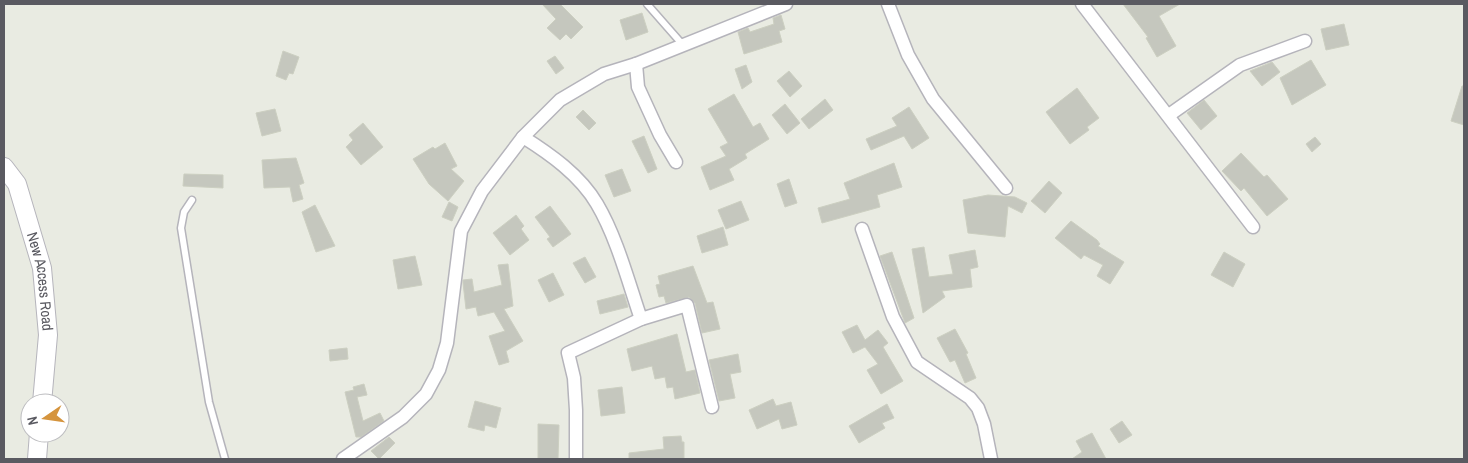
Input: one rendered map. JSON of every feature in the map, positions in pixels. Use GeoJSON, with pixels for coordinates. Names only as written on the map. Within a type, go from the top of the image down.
{"type":"FeatureCollection","features":[{"type":"Feature","properties":{"kind":"main road","name":"New Access Road"},"geometry":{"type":"LineString","coordinates":[[4,167],[17,184],[42,268],[48,335],[43,393]]}},
{"type":"Feature","properties":{"kind":"main road"},"geometry":{"type":"LineString","coordinates":[[37,459],[38,443]]}},
{"type":"Feature","properties":{"kind":"street"},"geometry":{"type":"LineString","coordinates":[[343,459],[403,417],[426,394],[439,370],[447,342],[461,231],[482,191],[523,137],[560,100],[604,74],[636,64],[786,4]]}},
{"type":"Feature","properties":{"kind":"street"},"geometry":{"type":"LineString","coordinates":[[888,4],[908,54],[933,100],[1006,188]]}},
{"type":"Feature","properties":{"kind":"street"},"geometry":{"type":"LineString","coordinates":[[1082,4],[1253,227]]}},
{"type":"Feature","properties":{"kind":"street"},"geometry":{"type":"LineString","coordinates":[[1169,115],[1240,65],[1305,41]]}},
{"type":"Feature","properties":{"kind":"street"},"geometry":{"type":"LineString","coordinates":[[636,64],[638,87],[660,136],[676,162]]}},
{"type":"Feature","properties":{"kind":"street"},"geometry":{"type":"LineString","coordinates":[[523,137],[552,156],[584,186],[596,203],[608,227],[641,319]]}},
{"type":"Feature","properties":{"kind":"street"},"geometry":{"type":"LineString","coordinates":[[862,229],[893,317],[917,362],[970,398],[978,408],[984,424],[991,459]]}},
{"type":"Feature","properties":{"kind":"street"},"geometry":{"type":"LineString","coordinates":[[576,459],[576,410],[568,353],[641,319],[687,305],[712,407]]}},
{"type":"Feature","properties":{"kind":"lane"},"geometry":{"type":"LineString","coordinates":[[647,4],[683,45]]}},
{"type":"Feature","properties":{"kind":"lane"},"geometry":{"type":"LineString","coordinates":[[192,200],[184,212],[181,228],[209,402],[224,459]]}},
{"type":"Feature","properties":{"kind":"building"},"geometry":{"type":"Polygon","coordinates":[[[542,4],[560,4],[583,27],[571,39],[566,34],[560,40],[547,28],[556,19],[542,4]]]}},
{"type":"Feature","properties":{"kind":"building"},"geometry":{"type":"Polygon","coordinates":[[[1123,4],[1180,4],[1159,16],[1176,46],[1157,57],[1146,38],[1148,37],[1123,4]]]}},
{"type":"Feature","properties":{"kind":"building"},"geometry":{"type":"Polygon","coordinates":[[[642,13],[648,32],[626,40],[620,20],[642,13]]]}},
{"type":"Feature","properties":{"kind":"building"},"geometry":{"type":"Polygon","coordinates":[[[781,15],[785,29],[779,31],[782,42],[744,54],[738,32],[748,28],[750,32],[774,24],[773,18],[781,15]]]}},
{"type":"Feature","properties":{"kind":"building"},"geometry":{"type":"Polygon","coordinates":[[[1344,24],[1349,45],[1326,50],[1321,29],[1344,24]]]}},
{"type":"Feature","properties":{"kind":"building"},"geometry":{"type":"Polygon","coordinates":[[[283,51],[299,57],[293,74],[289,73],[286,80],[276,76],[283,51]]]}},
{"type":"Feature","properties":{"kind":"building"},"geometry":{"type":"Polygon","coordinates":[[[555,56],[564,68],[556,74],[547,61],[555,56]]]}},
{"type":"Feature","properties":{"kind":"building"},"geometry":{"type":"Polygon","coordinates":[[[1311,60],[1326,85],[1292,105],[1280,78],[1311,60]]]}},
{"type":"Feature","properties":{"kind":"building"},"geometry":{"type":"Polygon","coordinates":[[[1272,62],[1280,72],[1262,86],[1250,71],[1272,62]]]}},
{"type":"Feature","properties":{"kind":"building"},"geometry":{"type":"Polygon","coordinates":[[[746,65],[752,82],[742,89],[735,69],[746,65]]]}},
{"type":"Feature","properties":{"kind":"building"},"geometry":{"type":"Polygon","coordinates":[[[789,71],[802,86],[790,97],[777,81],[789,71]]]}},
{"type":"Feature","properties":{"kind":"building"},"geometry":{"type":"Polygon","coordinates":[[[1462,86],[1464,86],[1464,125],[1451,121],[1462,86]]]}},
{"type":"Feature","properties":{"kind":"building"},"geometry":{"type":"Polygon","coordinates":[[[1077,88],[1099,118],[1087,127],[1089,130],[1070,144],[1046,112],[1077,88]]]}},
{"type":"Feature","properties":{"kind":"building"},"geometry":{"type":"Polygon","coordinates":[[[734,94],[753,127],[760,123],[769,139],[745,154],[747,158],[729,169],[734,180],[710,190],[701,167],[726,156],[720,147],[728,143],[708,109],[734,94]]]}},
{"type":"Feature","properties":{"kind":"building"},"geometry":{"type":"Polygon","coordinates":[[[825,99],[833,110],[809,129],[801,119],[825,99]]]}},
{"type":"Feature","properties":{"kind":"building"},"geometry":{"type":"Polygon","coordinates":[[[1204,100],[1217,116],[1201,130],[1187,113],[1204,100]]]}},
{"type":"Feature","properties":{"kind":"building"},"geometry":{"type":"Polygon","coordinates":[[[785,104],[800,123],[787,134],[772,115],[785,104]]]}},
{"type":"Feature","properties":{"kind":"building"},"geometry":{"type":"Polygon","coordinates":[[[909,107],[929,138],[912,149],[904,136],[871,150],[866,139],[897,126],[892,118],[909,107]]]}},
{"type":"Feature","properties":{"kind":"building"},"geometry":{"type":"Polygon","coordinates":[[[275,109],[281,131],[262,136],[256,113],[275,109]]]}},
{"type":"Feature","properties":{"kind":"building"},"geometry":{"type":"Polygon","coordinates":[[[583,110],[596,123],[589,130],[576,117],[583,110]]]}},
{"type":"Feature","properties":{"kind":"building"},"geometry":{"type":"Polygon","coordinates":[[[363,123],[383,147],[361,165],[346,147],[353,140],[349,135],[363,123]]]}},
{"type":"Feature","properties":{"kind":"building"},"geometry":{"type":"Polygon","coordinates":[[[644,136],[657,169],[648,173],[632,141],[644,136]]]}},
{"type":"Feature","properties":{"kind":"building"},"geometry":{"type":"Polygon","coordinates":[[[1315,137],[1321,144],[1312,152],[1306,144],[1315,137]]]}},
{"type":"Feature","properties":{"kind":"building"},"geometry":{"type":"Polygon","coordinates":[[[445,143],[457,166],[451,169],[464,181],[448,201],[429,184],[413,159],[433,147],[435,149],[445,143]]]}},
{"type":"Feature","properties":{"kind":"building"},"geometry":{"type":"Polygon","coordinates":[[[1241,153],[1264,177],[1267,175],[1288,199],[1267,216],[1244,188],[1241,191],[1222,171],[1241,153]]]}},
{"type":"Feature","properties":{"kind":"building"},"geometry":{"type":"Polygon","coordinates":[[[296,158],[304,183],[299,185],[303,199],[293,202],[290,187],[264,188],[262,160],[296,158]]]}},
{"type":"Feature","properties":{"kind":"building"},"geometry":{"type":"Polygon","coordinates":[[[894,163],[902,187],[877,195],[880,207],[822,223],[818,208],[850,199],[844,183],[894,163]]]}},
{"type":"Feature","properties":{"kind":"building"},"geometry":{"type":"Polygon","coordinates":[[[622,169],[631,191],[614,197],[605,175],[622,169]]]}},
{"type":"Feature","properties":{"kind":"building"},"geometry":{"type":"Polygon","coordinates":[[[184,174],[223,175],[223,188],[183,186],[184,174]]]}},
{"type":"Feature","properties":{"kind":"building"},"geometry":{"type":"Polygon","coordinates":[[[789,179],[797,203],[785,207],[777,184],[789,179]]]}},
{"type":"Feature","properties":{"kind":"building"},"geometry":{"type":"Polygon","coordinates":[[[1049,181],[1062,193],[1045,213],[1031,201],[1049,181]]]}},
{"type":"Feature","properties":{"kind":"building"},"geometry":{"type":"Polygon","coordinates":[[[988,195],[1015,197],[1027,203],[1022,213],[1008,206],[1005,237],[968,233],[963,200],[988,195]]]}},
{"type":"Feature","properties":{"kind":"building"},"geometry":{"type":"Polygon","coordinates":[[[741,201],[749,220],[726,229],[718,210],[741,201]]]}},
{"type":"Feature","properties":{"kind":"building"},"geometry":{"type":"Polygon","coordinates":[[[449,202],[458,207],[452,221],[442,217],[449,202]]]}},
{"type":"Feature","properties":{"kind":"building"},"geometry":{"type":"Polygon","coordinates":[[[315,205],[335,246],[316,252],[302,212],[315,205]]]}},
{"type":"Feature","properties":{"kind":"building"},"geometry":{"type":"Polygon","coordinates":[[[550,206],[571,234],[553,247],[547,239],[550,237],[535,217],[550,206]]]}},
{"type":"Feature","properties":{"kind":"building"},"geometry":{"type":"Polygon","coordinates":[[[516,215],[524,226],[521,229],[529,240],[510,255],[493,233],[516,215]]]}},
{"type":"Feature","properties":{"kind":"building"},"geometry":{"type":"Polygon","coordinates":[[[1071,221],[1097,240],[1100,244],[1098,246],[1124,262],[1110,284],[1097,276],[1103,265],[1084,255],[1081,259],[1055,238],[1071,221]]]}},
{"type":"Feature","properties":{"kind":"building"},"geometry":{"type":"Polygon","coordinates":[[[723,227],[728,245],[702,253],[697,236],[723,227]]]}},
{"type":"Feature","properties":{"kind":"building"},"geometry":{"type":"Polygon","coordinates":[[[924,247],[929,277],[953,274],[949,255],[975,250],[978,267],[970,269],[972,287],[942,291],[945,297],[923,313],[912,249],[924,247]]]}},
{"type":"Feature","properties":{"kind":"building"},"geometry":{"type":"Polygon","coordinates":[[[892,252],[914,318],[905,323],[880,256],[892,252]]]}},
{"type":"Feature","properties":{"kind":"building"},"geometry":{"type":"Polygon","coordinates":[[[1224,252],[1245,264],[1233,287],[1211,275],[1224,252]]]}},
{"type":"Feature","properties":{"kind":"building"},"geometry":{"type":"Polygon","coordinates":[[[415,256],[422,285],[398,289],[393,260],[415,256]]]}},
{"type":"Feature","properties":{"kind":"building"},"geometry":{"type":"Polygon","coordinates":[[[585,257],[596,277],[585,283],[573,263],[585,257]]]}},
{"type":"Feature","properties":{"kind":"building"},"geometry":{"type":"Polygon","coordinates":[[[508,264],[513,306],[504,309],[523,341],[506,351],[509,362],[499,365],[489,336],[505,331],[494,312],[478,316],[476,307],[466,309],[463,280],[472,279],[474,292],[502,285],[498,265],[508,264]]]}},
{"type":"Feature","properties":{"kind":"building"},"geometry":{"type":"Polygon","coordinates":[[[693,266],[707,303],[713,302],[720,329],[702,333],[695,303],[689,297],[666,303],[664,296],[659,297],[656,285],[660,284],[658,276],[693,266]]]}},
{"type":"Feature","properties":{"kind":"building"},"geometry":{"type":"Polygon","coordinates":[[[553,273],[564,295],[549,302],[538,280],[553,273]]]}},
{"type":"Feature","properties":{"kind":"building"},"geometry":{"type":"Polygon","coordinates":[[[624,294],[628,307],[600,314],[597,301],[624,294]]]}},
{"type":"Feature","properties":{"kind":"building"},"geometry":{"type":"Polygon","coordinates":[[[857,325],[865,340],[878,330],[888,343],[883,347],[903,381],[881,394],[867,370],[878,364],[865,347],[853,353],[842,332],[857,325]]]}},
{"type":"Feature","properties":{"kind":"building"},"geometry":{"type":"Polygon","coordinates":[[[955,329],[968,353],[966,354],[976,378],[965,383],[955,360],[950,362],[937,338],[955,329]]]}},
{"type":"Feature","properties":{"kind":"building"},"geometry":{"type":"Polygon","coordinates":[[[677,334],[686,372],[695,370],[700,393],[675,399],[673,387],[667,388],[665,377],[655,379],[652,366],[632,371],[627,349],[677,334]]]}},
{"type":"Feature","properties":{"kind":"building"},"geometry":{"type":"Polygon","coordinates":[[[347,348],[348,359],[330,361],[329,350],[347,348]]]}},
{"type":"Feature","properties":{"kind":"building"},"geometry":{"type":"Polygon","coordinates":[[[738,354],[741,372],[730,374],[735,398],[719,401],[709,360],[738,354]]]}},
{"type":"Feature","properties":{"kind":"building"},"geometry":{"type":"Polygon","coordinates":[[[364,384],[367,395],[357,397],[363,421],[380,413],[384,421],[361,437],[356,437],[345,392],[354,390],[353,387],[364,384]]]}},
{"type":"Feature","properties":{"kind":"building"},"geometry":{"type":"Polygon","coordinates":[[[622,387],[625,413],[601,416],[598,390],[622,387]]]}},
{"type":"Feature","properties":{"kind":"building"},"geometry":{"type":"Polygon","coordinates":[[[773,399],[776,406],[791,402],[797,425],[782,429],[779,419],[757,429],[749,410],[773,399]]]}},
{"type":"Feature","properties":{"kind":"building"},"geometry":{"type":"Polygon","coordinates":[[[475,401],[501,408],[496,428],[485,425],[484,431],[468,427],[475,401]]]}},
{"type":"Feature","properties":{"kind":"building"},"geometry":{"type":"Polygon","coordinates":[[[887,404],[894,418],[882,423],[885,428],[859,443],[849,426],[887,404]]]}},
{"type":"Feature","properties":{"kind":"building"},"geometry":{"type":"Polygon","coordinates":[[[1122,421],[1132,435],[1119,443],[1110,429],[1122,421]]]}},
{"type":"Feature","properties":{"kind":"building"},"geometry":{"type":"Polygon","coordinates":[[[538,424],[559,425],[558,459],[538,459],[538,424]]]}},
{"type":"Feature","properties":{"kind":"building"},"geometry":{"type":"Polygon","coordinates":[[[1092,433],[1106,459],[1072,459],[1082,452],[1076,441],[1092,433]]]}},
{"type":"Feature","properties":{"kind":"building"},"geometry":{"type":"Polygon","coordinates":[[[681,436],[682,442],[684,442],[684,459],[629,459],[629,453],[664,449],[663,437],[681,436]]]}},
{"type":"Feature","properties":{"kind":"building"},"geometry":{"type":"Polygon","coordinates":[[[389,437],[395,443],[379,459],[371,451],[389,437]]]}}]}
